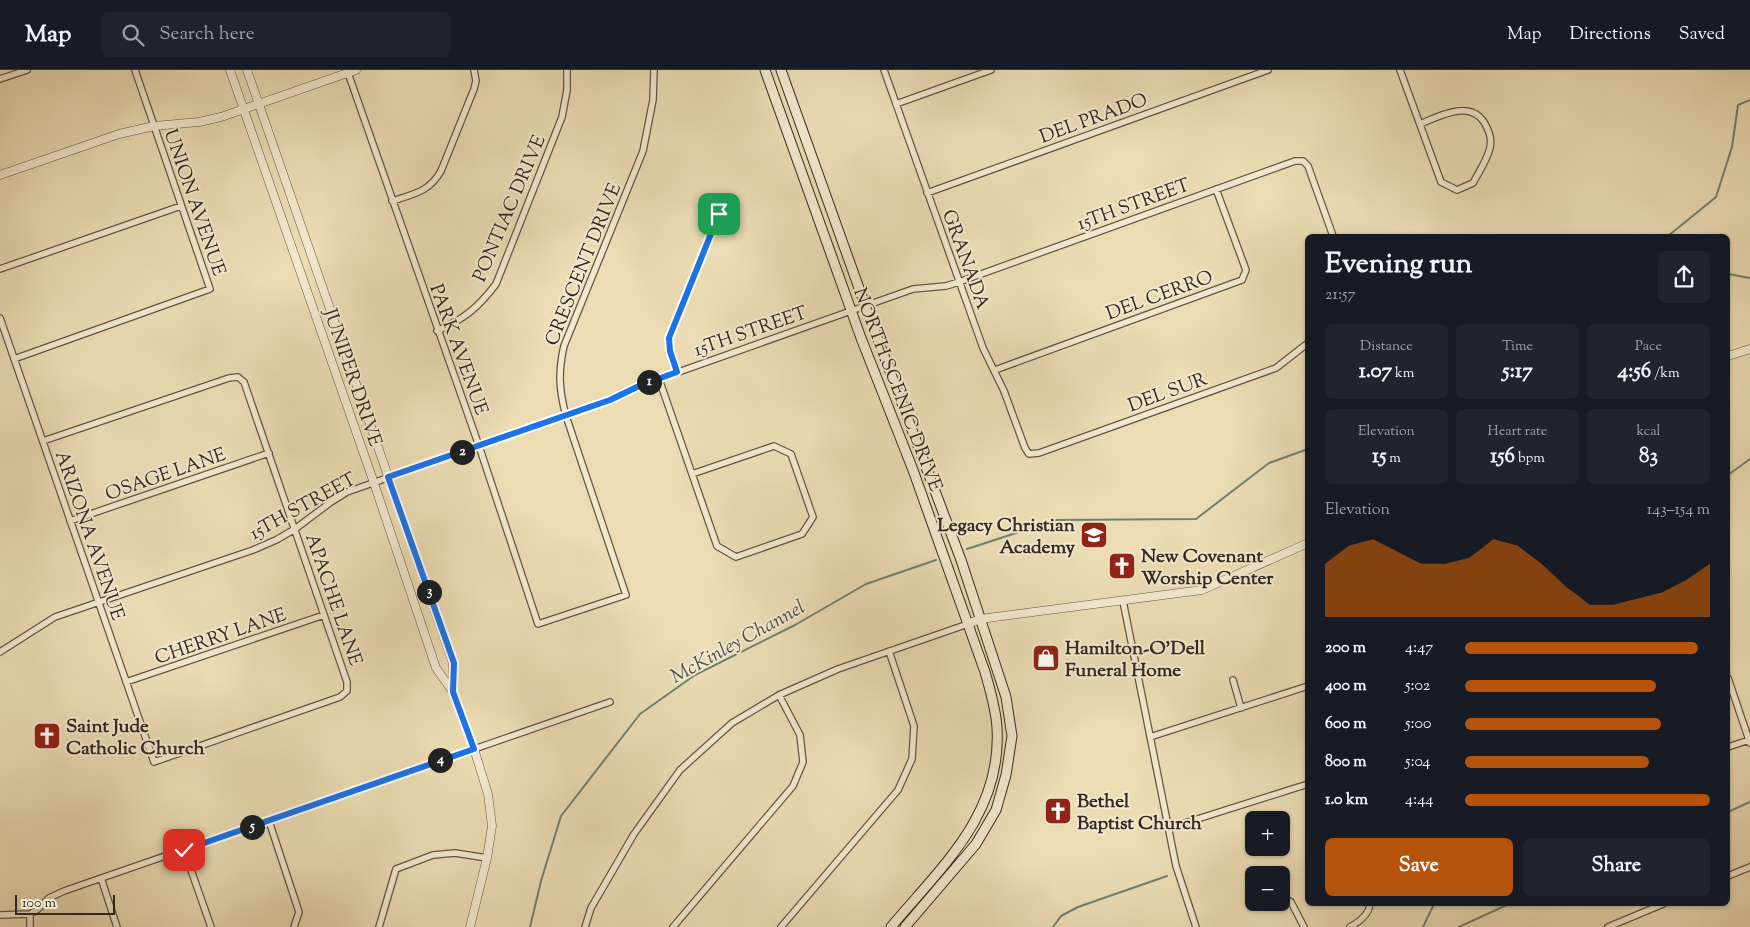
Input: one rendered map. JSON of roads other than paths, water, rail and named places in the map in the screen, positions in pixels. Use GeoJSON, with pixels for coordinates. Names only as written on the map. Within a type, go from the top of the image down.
{"type":"FeatureCollection","features":[{"type":"Feature","properties":{"kind":"main road","name":"NORTH SCENIC DRIVE"},"geometry":{"type":"LineString","coordinates":[[765,70],[852,310],[914,470],[993,698],[998,727],[997,757],[991,786],[980,815],[962,843],[891,927]]}},
{"type":"Feature","properties":{"kind":"main road","name":"NORTH SCENIC DRIVE"},"geometry":{"type":"LineString","coordinates":[[781,70],[961,560],[1006,697],[1012,736],[1008,765],[996,810],[976,844],[905,927]]}},
{"type":"Feature","properties":{"kind":"street"},"geometry":{"type":"LineString","coordinates":[[0,79],[28,70]]}},
{"type":"Feature","properties":{"kind":"street","name":"UNION AVENUE"},"geometry":{"type":"LineString","coordinates":[[14,359],[210,289],[135,70]]}},
{"type":"Feature","properties":{"kind":"street","name":"JUNIPER DRIVE"},"geometry":{"type":"LineString","coordinates":[[230,70],[374,482],[436,668],[453,692],[488,794],[492,826],[487,858],[470,927]]}},
{"type":"Feature","properties":{"kind":"street","name":"JUNIPER DRIVE"},"geometry":{"type":"LineString","coordinates":[[248,70],[454,663],[453,692]]}},
{"type":"Feature","properties":{"kind":"street"},"geometry":{"type":"LineString","coordinates":[[0,175],[119,134],[154,126],[221,118],[356,70]]}},
{"type":"Feature","properties":{"kind":"street"},"geometry":{"type":"LineString","coordinates":[[392,201],[425,190],[435,181],[441,171],[474,89],[476,81],[474,70]]}},
{"type":"Feature","properties":{"kind":"street","name":"PONTIAC DRIVE"},"geometry":{"type":"LineString","coordinates":[[437,331],[467,316],[486,298],[496,284],[562,117],[567,90],[567,70]]}},
{"type":"Feature","properties":{"kind":"street","name":"CRESCENT DRIVE"},"geometry":{"type":"LineString","coordinates":[[582,610],[626,596],[560,396],[560,376],[564,346],[643,151],[654,100],[654,70]]}},
{"type":"Feature","properties":{"kind":"street","name":"GRANADA"},"geometry":{"type":"LineString","coordinates":[[884,70],[983,348],[1029,454]]}},
{"type":"Feature","properties":{"kind":"street"},"geometry":{"type":"LineString","coordinates":[[896,104],[991,70]]}},
{"type":"Feature","properties":{"kind":"street","name":"DEL PRADO"},"geometry":{"type":"LineString","coordinates":[[927,193],[1268,70]]}},
{"type":"Feature","properties":{"kind":"street"},"geometry":{"type":"LineString","coordinates":[[1400,70],[1441,182],[1457,190],[1474,183],[1490,148],[1490,132],[1481,118],[1466,110],[1449,112],[1420,124]]}},
{"type":"Feature","properties":{"kind":"street","name":"PARK AVENUE"},"geometry":{"type":"LineString","coordinates":[[347,72],[479,446],[538,624],[582,610]]}},
{"type":"Feature","properties":{"kind":"street","name":"15TH STREET"},"geometry":{"type":"LineString","coordinates":[[0,652],[55,617],[253,550],[276,540],[295,529],[347,492],[566,416],[610,400],[639,386],[866,305],[912,289],[946,286],[959,282],[1295,161],[1303,161],[1308,166],[1332,234]]}},
{"type":"Feature","properties":{"kind":"street","name":"DEL CERRO"},"geometry":{"type":"LineString","coordinates":[[994,370],[1242,280],[1246,270],[1216,189]]}},
{"type":"Feature","properties":{"kind":"street"},"geometry":{"type":"LineString","coordinates":[[0,269],[181,206]]}},
{"type":"Feature","properties":{"kind":"street"},"geometry":{"type":"LineString","coordinates":[[677,372],[670,351],[669,338],[719,214]]}},
{"type":"Feature","properties":{"kind":"street"},"geometry":{"type":"LineString","coordinates":[[308,296],[324,290]]}},
{"type":"Feature","properties":{"kind":"street","name":"ARIZONA AVENUE"},"geometry":{"type":"LineString","coordinates":[[0,318],[154,762]]}},
{"type":"Feature","properties":{"kind":"street","name":"DEL SUR"},"geometry":{"type":"LineString","coordinates":[[1029,454],[1039,453],[1276,368],[1305,345]]}},
{"type":"Feature","properties":{"kind":"street"},"geometry":{"type":"LineString","coordinates":[[1730,355],[1750,349]]}},
{"type":"Feature","properties":{"kind":"street","name":"APACHE LANE"},"geometry":{"type":"LineString","coordinates":[[42,441],[229,378],[238,377],[244,382],[269,453],[347,682],[347,691],[340,698],[154,762]]}},
{"type":"Feature","properties":{"kind":"street"},"geometry":{"type":"LineString","coordinates":[[659,379],[692,474],[718,546],[736,557],[802,534],[813,517],[791,454],[774,446],[692,474]]}},
{"type":"Feature","properties":{"kind":"street","name":"OSAGE LANE"},"geometry":{"type":"LineString","coordinates":[[70,521],[269,453]]}},
{"type":"Feature","properties":{"kind":"street"},"geometry":{"type":"LineString","coordinates":[[914,470],[925,466]]}},
{"type":"Feature","properties":{"kind":"street"},"geometry":{"type":"LineString","coordinates":[[585,927],[591,908],[634,834],[680,770],[732,723],[779,694],[838,669],[980,619],[1202,590],[1305,544]]}},
{"type":"Feature","properties":{"kind":"street"},"geometry":{"type":"LineString","coordinates":[[1123,601],[1179,875],[1196,927]]}},
{"type":"Feature","properties":{"kind":"street","name":"CHERRY LANE"},"geometry":{"type":"LineString","coordinates":[[126,682],[324,615]]}},
{"type":"Feature","properties":{"kind":"street"},"geometry":{"type":"LineString","coordinates":[[781,927],[898,790],[912,758],[914,726],[889,651]]}},
{"type":"Feature","properties":{"kind":"street"},"geometry":{"type":"LineString","coordinates":[[1233,680],[1241,708]]}},
{"type":"Feature","properties":{"kind":"street"},"geometry":{"type":"LineString","coordinates":[[1730,684],[1749,742],[1730,747]]}},
{"type":"Feature","properties":{"kind":"street"},"geometry":{"type":"LineString","coordinates":[[1150,737],[1305,687]]}},
{"type":"Feature","properties":{"kind":"street"},"geometry":{"type":"LineString","coordinates":[[673,927],[793,786],[803,762],[800,736],[779,694]]}},
{"type":"Feature","properties":{"kind":"street"},"geometry":{"type":"LineString","coordinates":[[0,915],[30,914],[49,898],[100,878],[610,702]]}},
{"type":"Feature","properties":{"kind":"street"},"geometry":{"type":"LineString","coordinates":[[1169,828],[1305,785]]}},
{"type":"Feature","properties":{"kind":"street"},"geometry":{"type":"LineString","coordinates":[[268,821],[298,912],[294,927]]}},
{"type":"Feature","properties":{"kind":"street"},"geometry":{"type":"LineString","coordinates":[[184,850],[211,927]]}},
{"type":"Feature","properties":{"kind":"street"},"geometry":{"type":"LineString","coordinates":[[379,927],[396,869],[433,856],[455,853],[487,858]]}},
{"type":"Feature","properties":{"kind":"street"},"geometry":{"type":"LineString","coordinates":[[1730,875],[1750,866]]}},
{"type":"Feature","properties":{"kind":"street"},"geometry":{"type":"LineString","coordinates":[[935,876],[943,882]]}},
{"type":"Feature","properties":{"kind":"street"},"geometry":{"type":"LineString","coordinates":[[100,878],[117,927]]}},
{"type":"Feature","properties":{"kind":"street"},"geometry":{"type":"LineString","coordinates":[[1290,901],[1304,927]]}},
{"type":"Feature","properties":{"kind":"street"},"geometry":{"type":"LineString","coordinates":[[1350,927],[1358,922],[1369,910],[1370,906]]}},
{"type":"Feature","properties":{"kind":"street"},"geometry":{"type":"LineString","coordinates":[[1608,927],[1658,906]]}},
{"type":"Feature","properties":{"kind":"street"},"geometry":{"type":"LineString","coordinates":[[30,914],[30,927]]}},
{"type":"Feature","properties":{"kind":"waterway"},"geometry":{"type":"LineString","coordinates":[[1670,234],[1716,197],[1732,147],[1738,105],[1750,100]]}},
{"type":"Feature","properties":{"kind":"waterway"},"geometry":{"type":"LineString","coordinates":[[1730,274],[1750,278]]}},
{"type":"Feature","properties":{"kind":"waterway","name":"McKinley Channel"},"geometry":{"type":"LineString","coordinates":[[967,549],[1056,520],[1196,519],[1269,463],[1305,450]]}},
{"type":"Feature","properties":{"kind":"waterway"},"geometry":{"type":"LineString","coordinates":[[1730,474],[1750,459]]}},
{"type":"Feature","properties":{"kind":"waterway","name":"McKinley Channel"},"geometry":{"type":"LineString","coordinates":[[530,927],[541,881],[561,816],[640,714],[695,675],[795,625],[866,584],[936,560]]}},
{"type":"Feature","properties":{"kind":"waterway"},"geometry":{"type":"LineString","coordinates":[[1730,811],[1750,802]]}},
{"type":"Feature","properties":{"kind":"waterway"},"geometry":{"type":"LineString","coordinates":[[1053,927],[1061,916],[1078,907],[1167,876]]}},
{"type":"Feature","properties":{"kind":"waterway"},"geometry":{"type":"LineString","coordinates":[[1423,927],[1433,906]]}},
{"type":"Feature","properties":{"kind":"waterway"},"geometry":{"type":"LineString","coordinates":[[1459,927],[1505,906]]}},
{"type":"Feature","properties":{"kind":"place","name":"Legacy Christian Academy"},"geometry":{"type":"Point","coordinates":[1094,535]}},
{"type":"Feature","properties":{"kind":"place","name":"New Covenant Worship Center"},"geometry":{"type":"Point","coordinates":[1122,566]}},
{"type":"Feature","properties":{"kind":"place","name":"Hamilton-O'Dell Funeral Home"},"geometry":{"type":"Point","coordinates":[1046,658]}},
{"type":"Feature","properties":{"kind":"place","name":"Saint Jude Catholic Church"},"geometry":{"type":"Point","coordinates":[47,736]}},
{"type":"Feature","properties":{"kind":"place","name":"Bethel Baptist Church"},"geometry":{"type":"Point","coordinates":[1058,811]}}]}
